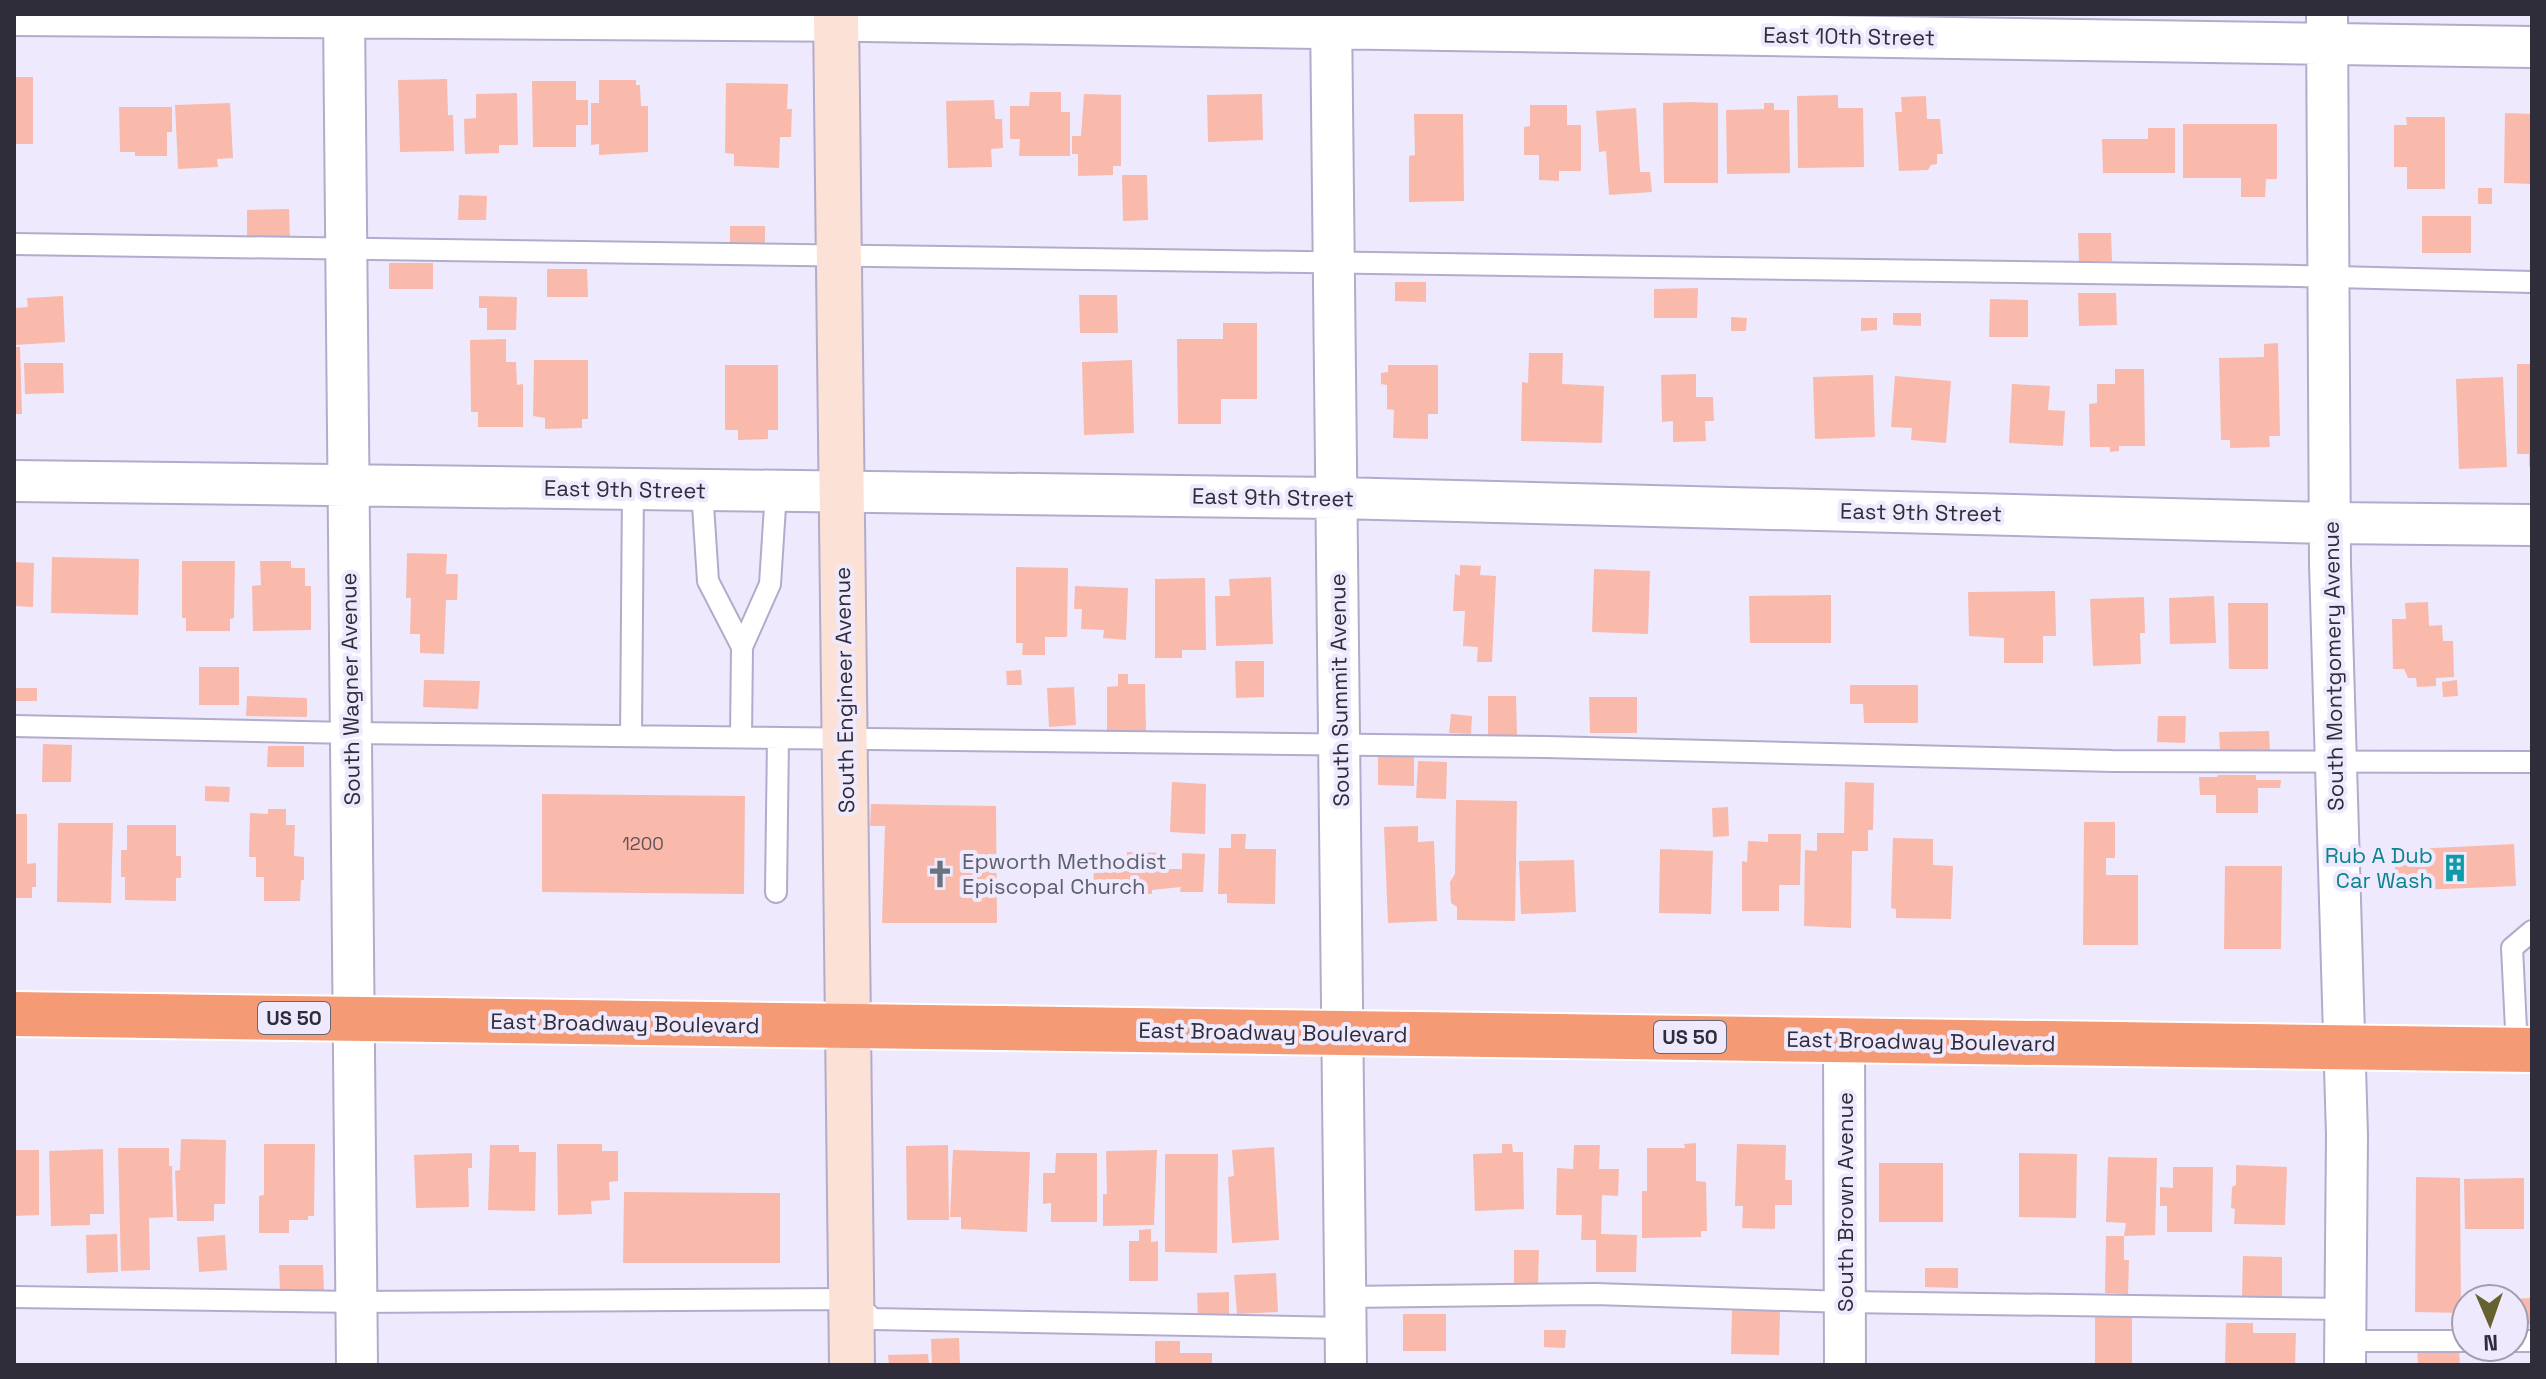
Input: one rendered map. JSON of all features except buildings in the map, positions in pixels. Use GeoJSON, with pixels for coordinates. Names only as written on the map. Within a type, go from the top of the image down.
{"type":"FeatureCollection","features":[{"type":"Feature","properties":{"kind":"highway","name":"East Broadway Boulevard"},"geometry":{"type":"LineString","coordinates":[[14,1014],[2525,1050]]}},
{"type":"Feature","properties":{"kind":"street","name":"East 10th Street"},"geometry":{"type":"LineString","coordinates":[[14,15],[836,17],[2327,29],[2532,47]]}},
{"type":"Feature","properties":{"kind":"street","name":"South Wagner Avenue"},"geometry":{"type":"LineString","coordinates":[[344,16],[357,1365]]}},
{"type":"Feature","properties":{"kind":"street","name":"South Engineer Avenue"},"geometry":{"type":"LineString","coordinates":[[836,17],[852,1365]]}},
{"type":"Feature","properties":{"kind":"street","name":"South Summit Avenue"},"geometry":{"type":"LineString","coordinates":[[1332,21],[1346,1330]]}},
{"type":"Feature","properties":{"kind":"street","name":"South Montgomery Avenue"},"geometry":{"type":"LineString","coordinates":[[2327,29],[2329,523],[2345,1047],[2345,1338]]}},
{"type":"Feature","properties":{"kind":"street","name":"East 9th Street"},"geometry":{"type":"LineString","coordinates":[[14,481],[1337,498],[2329,523],[2532,525]]}},
{"type":"Feature","properties":{"kind":"street","name":"South Brown Avenue"},"geometry":{"type":"LineString","coordinates":[[1844,1040],[1845,1365]]}},
{"type":"Feature","properties":{"kind":"lane"},"geometry":{"type":"LineString","coordinates":[[14,244],[2532,282]]}},
{"type":"Feature","properties":{"kind":"lane"},"geometry":{"type":"LineString","coordinates":[[631,736],[633,489]]}},
{"type":"Feature","properties":{"kind":"lane"},"geometry":{"type":"LineString","coordinates":[[702,490],[708,581],[742,647]]}},
{"type":"Feature","properties":{"kind":"lane"},"geometry":{"type":"LineString","coordinates":[[741,737],[742,647],[770,584],[776,491]]}},
{"type":"Feature","properties":{"kind":"lane"},"geometry":{"type":"LineString","coordinates":[[14,726],[351,733],[1339,744],[2112,761],[2532,762]]}},
{"type":"Feature","properties":{"kind":"lane"},"geometry":{"type":"LineString","coordinates":[[776,892],[778,738]]}},
{"type":"Feature","properties":{"kind":"lane"},"geometry":{"type":"LineString","coordinates":[[2525,1050],[2512,948],[2532,931]]}},
{"type":"Feature","properties":{"kind":"lane"},"geometry":{"type":"LineString","coordinates":[[14,1297],[357,1302],[851,1299],[873,1319],[1346,1330],[1595,1294],[1845,1302],[2345,1338],[2450,1341]]}},
{"type":"Feature","properties":{"kind":"place","name":"Rub A Dub Car Wash"},"geometry":{"type":"Point","coordinates":[2455,868]}},
{"type":"Feature","properties":{"kind":"place","name":"Epworth Methodist Episcopal Church"},"geometry":{"type":"Point","coordinates":[940,874]}}]}
